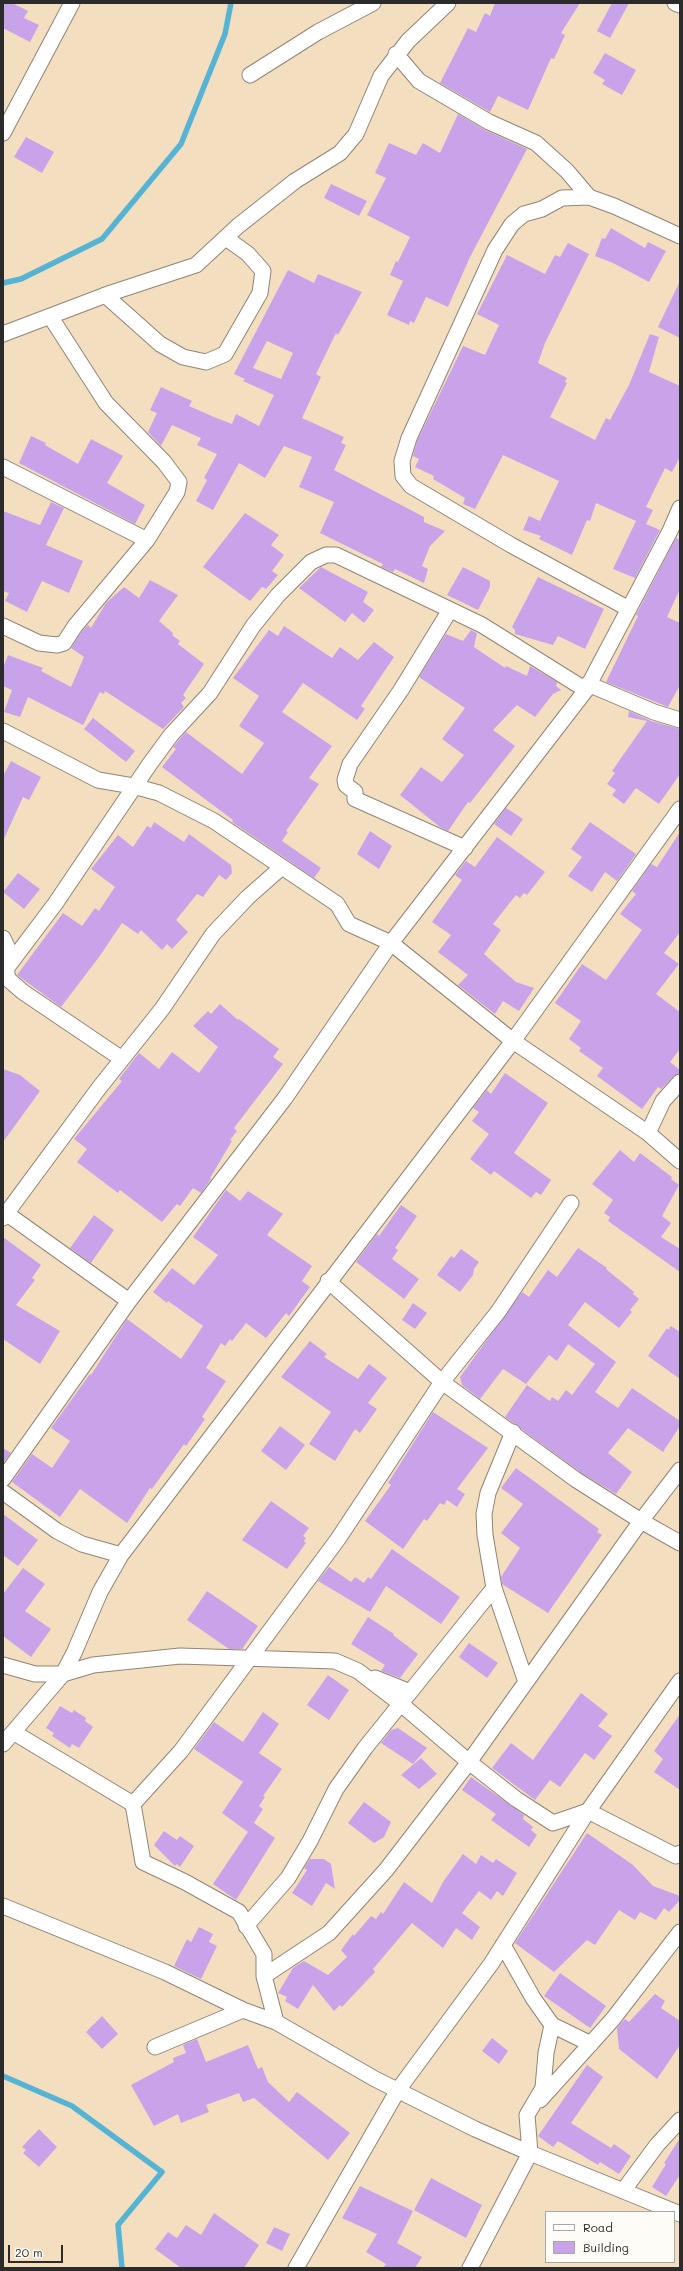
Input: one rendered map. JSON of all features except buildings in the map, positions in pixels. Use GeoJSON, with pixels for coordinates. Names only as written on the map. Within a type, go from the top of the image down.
{"type":"FeatureCollection","features":[{"type":"Feature","properties":{"kind":"street"},"geometry":{"type":"LineString","coordinates":[[3,133],[72,3]]}},
{"type":"Feature","properties":{"kind":"street"},"geometry":{"type":"LineString","coordinates":[[250,75],[318,32],[372,3]]}},
{"type":"Feature","properties":{"kind":"street"},"geometry":{"type":"LineString","coordinates":[[3,334],[105,296],[196,265],[295,181],[340,153],[356,134],[381,76],[396,54],[448,3]]}},
{"type":"Feature","properties":{"kind":"street"},"geometry":{"type":"LineString","coordinates":[[675,3],[680,6]]}},
{"type":"Feature","properties":{"kind":"street"},"geometry":{"type":"LineString","coordinates":[[396,54],[419,81],[489,122],[536,143],[566,171],[589,197]]}},
{"type":"Feature","properties":{"kind":"street"},"geometry":{"type":"LineString","coordinates":[[630,609],[511,545],[411,486],[403,476],[402,461],[408,438],[502,238],[512,224],[524,214],[542,210],[562,198],[589,197],[614,206],[680,236]]}},
{"type":"Feature","properties":{"kind":"street"},"geometry":{"type":"LineString","coordinates":[[105,296],[160,344],[183,357],[206,362],[225,354],[260,293],[263,271],[248,254],[226,238]]}},
{"type":"Feature","properties":{"kind":"street"},"geometry":{"type":"LineString","coordinates":[[3,626],[39,643],[57,645],[64,643],[75,626],[147,540],[178,492],[179,482],[164,462],[106,404],[50,316]]}},
{"type":"Feature","properties":{"kind":"street"},"geometry":{"type":"LineString","coordinates":[[3,467],[147,540]]}},
{"type":"Feature","properties":{"kind":"street"},"geometry":{"type":"LineString","coordinates":[[3,1479],[128,1301],[285,1098],[391,943],[587,687],[630,609],[680,508]]}},
{"type":"Feature","properties":{"kind":"street"},"geometry":{"type":"LineString","coordinates":[[5,970],[55,904],[133,786],[171,735],[210,693],[254,626],[278,595],[311,562],[326,555],[336,555],[482,625],[587,687],[680,720]]}},
{"type":"Feature","properties":{"kind":"street"},"geometry":{"type":"LineString","coordinates":[[450,610],[401,690],[350,764],[345,780],[346,785],[354,792],[355,799],[465,848]]}},
{"type":"Feature","properties":{"kind":"street"},"geometry":{"type":"LineString","coordinates":[[3,731],[98,780],[133,786],[179,802],[214,821],[337,904],[349,924],[391,943],[513,1041],[648,1133],[680,1161]]}},
{"type":"Feature","properties":{"kind":"street"},"geometry":{"type":"LineString","coordinates":[[3,1744],[63,1674],[74,1653],[100,1592],[121,1556],[328,1282],[513,1041],[680,809]]}},
{"type":"Feature","properties":{"kind":"street"},"geometry":{"type":"LineString","coordinates":[[128,1301],[4,1214],[162,1009],[213,934],[248,897],[282,867]]}},
{"type":"Feature","properties":{"kind":"street"},"geometry":{"type":"LineString","coordinates":[[3,938],[9,951],[5,970],[8,979],[23,992],[122,1059]]}},
{"type":"Feature","properties":{"kind":"street"},"geometry":{"type":"LineString","coordinates":[[648,1133],[663,1101],[680,1082]]}},
{"type":"Feature","properties":{"kind":"street"},"geometry":{"type":"LineString","coordinates":[[133,1804],[181,1751],[338,1539],[442,1382],[498,1312],[571,1203]]}},
{"type":"Feature","properties":{"kind":"street"},"geometry":{"type":"LineString","coordinates":[[328,1282],[442,1382],[514,1432],[575,1479],[641,1521],[680,1543]]}},
{"type":"Feature","properties":{"kind":"street"},"geometry":{"type":"LineString","coordinates":[[514,1432],[488,1493],[484,1514],[485,1535],[494,1588],[526,1682]]}},
{"type":"Feature","properties":{"kind":"street"},"geometry":{"type":"LineString","coordinates":[[264,1976],[329,1933],[386,1870],[469,1762],[641,1521],[680,1470]]}},
{"type":"Feature","properties":{"kind":"street"},"geometry":{"type":"LineString","coordinates":[[3,1492],[57,1531],[82,1544],[121,1556]]}},
{"type":"Feature","properties":{"kind":"street"},"geometry":{"type":"LineString","coordinates":[[246,1926],[288,1878],[310,1841],[336,1789],[365,1748],[494,1588]]}},
{"type":"Feature","properties":{"kind":"street"},"geometry":{"type":"LineString","coordinates":[[3,1665],[35,1674],[63,1674],[93,1665],[138,1659],[180,1656],[335,1662],[410,1692]]}},
{"type":"Feature","properties":{"kind":"street"},"geometry":{"type":"LineString","coordinates":[[358,1671],[401,1704],[469,1762],[516,1799],[553,1823],[588,1811],[679,1856]]}},
{"type":"Feature","properties":{"kind":"street"},"geometry":{"type":"LineString","coordinates":[[296,2268],[398,2090],[503,1945],[588,1811],[680,1681]]}},
{"type":"Feature","properties":{"kind":"street"},"geometry":{"type":"LineString","coordinates":[[13,1732],[133,1804],[143,1862],[185,1882],[240,1912],[246,1926],[264,1954],[264,1976],[276,2022]]}},
{"type":"Feature","properties":{"kind":"street"},"geometry":{"type":"LineString","coordinates":[[3,1906],[165,1972],[243,2010],[276,2022],[398,2090],[475,2128],[530,2153],[673,2211]]}},
{"type":"Feature","properties":{"kind":"street"},"geometry":{"type":"LineString","coordinates":[[527,2115],[591,2044],[680,1932]]}},
{"type":"Feature","properties":{"kind":"street"},"geometry":{"type":"LineString","coordinates":[[503,1945],[532,1998],[552,2025],[591,2044]]}},
{"type":"Feature","properties":{"kind":"street"},"geometry":{"type":"LineString","coordinates":[[155,2047],[243,2010]]}},
{"type":"Feature","properties":{"kind":"street"},"geometry":{"type":"LineString","coordinates":[[470,2268],[530,2153],[527,2115],[543,2088],[546,2053],[552,2025]]}},
{"type":"Feature","properties":{"kind":"street"},"geometry":{"type":"LineString","coordinates":[[623,2191],[657,2145],[680,2120]]}},
{"type":"Feature","properties":{"kind":"waterway"},"geometry":{"type":"LineString","coordinates":[[3,283],[21,279],[102,239],[181,144],[225,34],[231,3]]}},
{"type":"Feature","properties":{"kind":"waterway"},"geometry":{"type":"LineString","coordinates":[[3,2076],[72,2106],[162,2172],[118,2225],[122,2268]]}}]}
